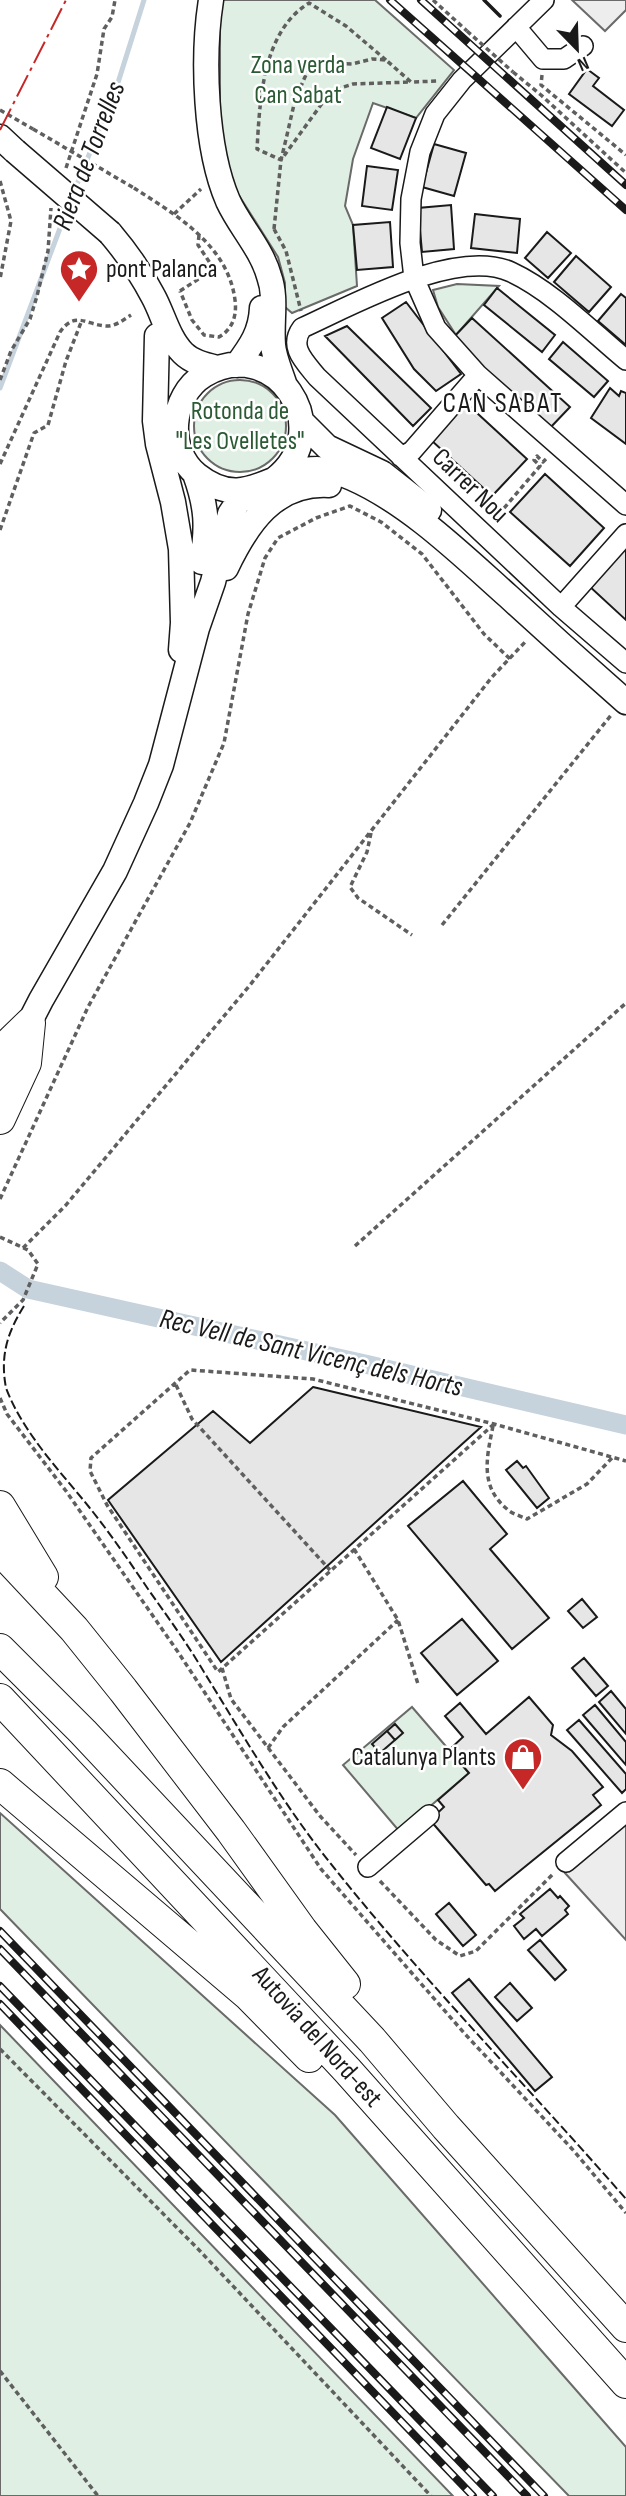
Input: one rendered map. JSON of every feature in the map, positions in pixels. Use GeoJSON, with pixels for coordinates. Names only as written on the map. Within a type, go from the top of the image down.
{"type":"FeatureCollection","features":[{"type":"Feature","properties":{"kind":"highway"},"geometry":{"type":"LineString","coordinates":[[0,1052],[30,1023]]}},
{"type":"Feature","properties":{"kind":"highway"},"geometry":{"type":"LineString","coordinates":[[0,1119],[26,1063],[30,1023]]}},
{"type":"Feature","properties":{"kind":"highway"},"geometry":{"type":"LineString","coordinates":[[0,1506],[74,1629]]}},
{"type":"Feature","properties":{"kind":"highway"},"geometry":{"type":"LineString","coordinates":[[0,1550],[74,1629],[231,1831],[302,1930],[364,2008],[372,2040]]}},
{"type":"Feature","properties":{"kind":"highway","name":"Autovia del Nord-est"},"geometry":{"type":"LineString","coordinates":[[0,1650],[119,1770],[372,2040],[446,2127],[626,2326]]}},
{"type":"Feature","properties":{"kind":"highway","name":"Autovia del Nord-est"},"geometry":{"type":"LineString","coordinates":[[0,1699],[209,1920],[440,2173],[626,2383]]}},
{"type":"Feature","properties":{"kind":"highway"},"geometry":{"type":"LineString","coordinates":[[0,1784],[248,1995],[341,2090],[440,2173]]}},
{"type":"Feature","properties":{"kind":"main road"},"geometry":{"type":"LineString","coordinates":[[178,408],[191,386],[204,375],[227,367],[255,341],[261,324],[259,286],[252,268],[219,212],[208,183],[197,136],[195,88],[202,0]]}},
{"type":"Feature","properties":{"kind":"main road"},"geometry":{"type":"LineString","coordinates":[[211,0],[207,51],[210,143],[227,198],[270,277],[274,298],[273,348],[285,386]]}},
{"type":"Feature","properties":{"kind":"main road"},"geometry":{"type":"LineString","coordinates":[[0,1080],[115,871],[146,803],[161,765],[230,514],[238,502],[267,483],[291,461],[299,446],[302,422],[296,403],[285,386],[271,373],[261,369],[200,363],[185,355],[175,344],[154,297],[128,255],[110,233],[8,144]]}},
{"type":"Feature","properties":{"kind":"main road"},"geometry":{"type":"LineString","coordinates":[[128,255],[135,281],[175,375],[178,408],[175,437],[186,463],[195,474],[205,504],[207,534],[199,581],[197,628]]}},
{"type":"Feature","properties":{"kind":"main road"},"geometry":{"type":"LineString","coordinates":[[158,336],[155,421],[181,549],[183,622],[178,699]]}},
{"type":"Feature","properties":{"kind":"main road"},"geometry":{"type":"LineString","coordinates":[[302,422],[327,447],[382,474],[407,491],[625,695]]}},
{"type":"Feature","properties":{"kind":"main road"},"geometry":{"type":"LineString","coordinates":[[195,474],[229,490],[267,483],[316,469],[333,471],[369,488],[398,505],[464,556],[540,626],[625,695]]}},
{"type":"Feature","properties":{"kind":"main road"},"geometry":{"type":"LineString","coordinates":[[197,628],[242,535],[265,507],[298,489],[312,486],[369,488]]}},
{"type":"Feature","properties":{"kind":"street"},"geometry":{"type":"LineString","coordinates":[[544,0],[462,80],[435,114],[420,152],[411,199],[410,243],[414,278],[436,328],[478,376],[626,505]]}},
{"type":"Feature","properties":{"kind":"street"},"geometry":{"type":"LineString","coordinates":[[516,27],[543,59],[564,59],[583,46]]}},
{"type":"Feature","properties":{"kind":"street"},"geometry":{"type":"LineString","coordinates":[[414,278],[472,265],[508,271],[537,287],[626,360]]}},
{"type":"Feature","properties":{"kind":"street","name":"Carrer Nou"},"geometry":{"type":"LineString","coordinates":[[414,278],[302,328],[298,334],[297,350],[302,360],[482,534],[626,663]]}},
{"type":"Feature","properties":{"kind":"street"},"geometry":{"type":"LineString","coordinates":[[401,457],[412,451],[478,376]]}},
{"type":"Feature","properties":{"kind":"street"},"geometry":{"type":"LineString","coordinates":[[561,607],[626,534]]}},
{"type":"Feature","properties":{"kind":"street"},"geometry":{"type":"LineString","coordinates":[[566,1862],[626,1812]]}},
{"type":"Feature","properties":{"kind":"street"},"geometry":{"type":"LineString","coordinates":[[368,1867],[429,1815]]}},
{"type":"Feature","properties":{"kind":"path"},"geometry":{"type":"LineString","coordinates":[[433,0],[626,173]]}},
{"type":"Feature","properties":{"kind":"path"},"geometry":{"type":"LineString","coordinates":[[281,160],[257,149],[260,105],[273,44],[297,10],[309,3],[346,26],[411,82]]}},
{"type":"Feature","properties":{"kind":"path"},"geometry":{"type":"LineString","coordinates":[[274,229],[281,160],[295,100],[308,70],[321,63],[352,64],[372,59],[386,60]]}},
{"type":"Feature","properties":{"kind":"path"},"geometry":{"type":"LineString","coordinates":[[543,59],[541,85],[626,155]]}},
{"type":"Feature","properties":{"kind":"path"},"geometry":{"type":"LineString","coordinates":[[281,160],[331,91],[353,84],[462,80]]}},
{"type":"Feature","properties":{"kind":"path"},"geometry":{"type":"LineString","coordinates":[[0,110],[174,214],[199,235],[213,249],[233,287],[236,305],[231,326],[226,333],[212,337],[198,330],[180,291],[215,268],[198,245],[199,235]]}},
{"type":"Feature","properties":{"kind":"path"},"geometry":{"type":"LineString","coordinates":[[0,181],[11,221],[0,279]]}},
{"type":"Feature","properties":{"kind":"path"},"geometry":{"type":"LineString","coordinates":[[174,214],[208,183]]}},
{"type":"Feature","properties":{"kind":"path"},"geometry":{"type":"LineString","coordinates":[[0,464],[65,325],[82,320],[105,326],[114,325],[131,315]]}},
{"type":"Feature","properties":{"kind":"path"},"geometry":{"type":"LineString","coordinates":[[0,530],[34,433],[48,425],[66,361],[82,320]]}},
{"type":"Feature","properties":{"kind":"path"},"geometry":{"type":"LineString","coordinates":[[482,534],[540,467],[534,460],[537,456],[543,462]]}},
{"type":"Feature","properties":{"kind":"path"},"geometry":{"type":"LineString","coordinates":[[0,1199],[88,1007],[190,823],[224,743],[248,614],[265,558],[278,538],[316,518],[350,506],[381,522],[422,554],[484,634],[509,659]]}},
{"type":"Feature","properties":{"kind":"path"},"geometry":{"type":"LineString","coordinates":[[23,1248],[66,1205],[241,996],[492,677],[540,626]]}},
{"type":"Feature","properties":{"kind":"path"},"geometry":{"type":"LineString","coordinates":[[442,925],[625,695]]}},
{"type":"Feature","properties":{"kind":"path"},"geometry":{"type":"LineString","coordinates":[[372,831],[367,852],[350,887],[358,898],[412,935]]}},
{"type":"Feature","properties":{"kind":"path"},"geometry":{"type":"LineString","coordinates":[[355,1246],[626,1003]]}},
{"type":"Feature","properties":{"kind":"path"},"geometry":{"type":"LineString","coordinates":[[0,1237],[28,1250],[38,1264],[23,1300],[0,1323]]}},
{"type":"Feature","properties":{"kind":"path"},"geometry":{"type":"LineString","coordinates":[[494,1424],[218,1672],[107,1505],[90,1471],[91,1458],[190,1370],[313,1379],[494,1424],[626,1461]]}},
{"type":"Feature","properties":{"kind":"path"},"geometry":{"type":"LineString","coordinates":[[175,1384],[192,1419],[330,1570]]}},
{"type":"Feature","properties":{"kind":"path"},"geometry":{"type":"LineString","coordinates":[[0,1398],[7,1414],[66,1491],[178,1653],[321,1869],[465,2034],[574,2151],[626,2213]]}},
{"type":"Feature","properties":{"kind":"path"},"geometry":{"type":"LineString","coordinates":[[494,1424],[486,1465],[491,1488],[507,1509],[527,1519],[587,1484],[612,1458]]}},
{"type":"Feature","properties":{"kind":"path"},"geometry":{"type":"LineString","coordinates":[[354,1549],[398,1620],[418,1684]]}},
{"type":"Feature","properties":{"kind":"path"},"geometry":{"type":"LineString","coordinates":[[268,1748],[283,1727],[398,1620]]}},
{"type":"Feature","properties":{"kind":"path"},"geometry":{"type":"LineString","coordinates":[[0,2049],[200,2250],[431,2496]]}},
{"type":"Feature","properties":{"kind":"path"},"geometry":{"type":"LineString","coordinates":[[0,2371],[98,2496]]}},
{"type":"Feature","properties":{"kind":"green space","name":"Zona verda Can Sabat"},"geometry":{"type":"Polygon","coordinates":[[[220,0],[375,0],[454,70],[416,118],[373,103],[353,159],[345,206],[353,225],[357,286],[292,313],[285,307],[285,283],[278,257],[238,194],[226,164],[220,111],[220,0]]]}},
{"type":"Feature","properties":{"kind":"green space"},"geometry":{"type":"Polygon","coordinates":[[[457,284],[499,286],[456,335],[438,307],[433,290],[457,284]]]}},
{"type":"Feature","properties":{"kind":"green space","name":"Rotonda de \"Les Ovelletes\""},"geometry":{"type":"Polygon","coordinates":[[[240,380],[258,383],[273,393],[283,408],[286,426],[283,444],[273,459],[258,469],[240,472],[222,469],[207,459],[197,444],[194,426],[197,408],[207,393],[222,383],[240,380]]]}},
{"type":"Feature","properties":{"kind":"green space"},"geometry":{"type":"Polygon","coordinates":[[[412,1707],[469,1773],[400,1832],[343,1765],[412,1707]]]}},
{"type":"Feature","properties":{"kind":"green space"},"geometry":{"type":"Polygon","coordinates":[[[0,1813],[335,2115],[626,2447],[626,2496],[569,2496],[0,1909],[0,1813]]]}},
{"type":"Feature","properties":{"kind":"green space"},"geometry":{"type":"Polygon","coordinates":[[[0,2025],[453,2496],[0,2496],[0,2025]]]}},
{"type":"Feature","properties":{"kind":"shaded area"},"geometry":{"type":"Polygon","coordinates":[[[572,0],[626,0],[626,10],[605,31],[572,0]]]}},
{"type":"Feature","properties":{"kind":"shaded area"},"geometry":{"type":"Polygon","coordinates":[[[626,1824],[626,1940],[565,1873],[626,1824]]]}},
{"type":"Feature","properties":{"kind":"building"},"geometry":{"type":"Polygon","coordinates":[[[587,69],[599,78],[593,86],[624,110],[612,126],[569,94],[587,69]]]}},
{"type":"Feature","properties":{"kind":"building"},"geometry":{"type":"Polygon","coordinates":[[[387,107],[416,118],[400,159],[371,148],[387,107]]]}},
{"type":"Feature","properties":{"kind":"building"},"geometry":{"type":"Polygon","coordinates":[[[434,144],[466,153],[454,196],[422,187],[434,144]]]}},
{"type":"Feature","properties":{"kind":"building"},"geometry":{"type":"Polygon","coordinates":[[[367,166],[398,170],[392,210],[362,206],[367,166]]]}},
{"type":"Feature","properties":{"kind":"building"},"geometry":{"type":"Polygon","coordinates":[[[451,205],[454,249],[422,252],[418,208],[451,205]]]}},
{"type":"Feature","properties":{"kind":"building"},"geometry":{"type":"Polygon","coordinates":[[[475,214],[520,219],[517,253],[471,248],[475,214]]]}},
{"type":"Feature","properties":{"kind":"building"},"geometry":{"type":"Polygon","coordinates":[[[390,222],[393,267],[357,270],[353,225],[390,222]]]}},
{"type":"Feature","properties":{"kind":"building"},"geometry":{"type":"Polygon","coordinates":[[[547,232],[571,253],[548,278],[525,258],[547,232]]]}},
{"type":"Feature","properties":{"kind":"building"},"geometry":{"type":"Polygon","coordinates":[[[576,256],[611,287],[589,312],[554,282],[576,256]]]}},
{"type":"Feature","properties":{"kind":"building"},"geometry":{"type":"Polygon","coordinates":[[[497,288],[555,335],[542,352],[484,305],[497,288]]]}},
{"type":"Feature","properties":{"kind":"building"},"geometry":{"type":"Polygon","coordinates":[[[621,294],[626,298],[626,345],[598,321],[621,294]]]}},
{"type":"Feature","properties":{"kind":"building"},"geometry":{"type":"Polygon","coordinates":[[[406,302],[461,374],[436,391],[414,369],[382,318],[406,302]]]}},
{"type":"Feature","properties":{"kind":"building"},"geometry":{"type":"Polygon","coordinates":[[[472,318],[570,407],[549,429],[452,339],[472,318]]]}},
{"type":"Feature","properties":{"kind":"building"},"geometry":{"type":"Polygon","coordinates":[[[347,326],[431,408],[413,426],[325,336],[347,326]]]}},
{"type":"Feature","properties":{"kind":"building"},"geometry":{"type":"Polygon","coordinates":[[[563,342],[608,381],[594,397],[549,359],[563,342]]]}},
{"type":"Feature","properties":{"kind":"building"},"geometry":{"type":"Polygon","coordinates":[[[610,388],[619,396],[621,391],[626,393],[626,444],[591,418],[610,388]]]}},
{"type":"Feature","properties":{"kind":"building"},"geometry":{"type":"Polygon","coordinates":[[[465,402],[527,459],[492,496],[431,440],[465,402]]]}},
{"type":"Feature","properties":{"kind":"building"},"geometry":{"type":"Polygon","coordinates":[[[545,474],[604,528],[570,566],[510,512],[545,474]]]}},
{"type":"Feature","properties":{"kind":"building"},"geometry":{"type":"Polygon","coordinates":[[[626,544],[626,620],[588,585],[626,544]]]}},
{"type":"Feature","properties":{"kind":"building"},"geometry":{"type":"Polygon","coordinates":[[[313,1387],[481,1427],[221,1662],[108,1500],[213,1411],[250,1443],[313,1387]]]}},
{"type":"Feature","properties":{"kind":"building"},"geometry":{"type":"Polygon","coordinates":[[[517,1461],[523,1468],[526,1466],[549,1498],[537,1508],[506,1470],[517,1461]]]}},
{"type":"Feature","properties":{"kind":"building"},"geometry":{"type":"Polygon","coordinates":[[[463,1481],[507,1534],[490,1549],[549,1618],[512,1649],[408,1526],[463,1481]]]}},
{"type":"Feature","properties":{"kind":"building"},"geometry":{"type":"Polygon","coordinates":[[[582,1599],[597,1617],[583,1628],[568,1611],[582,1599]]]}},
{"type":"Feature","properties":{"kind":"building"},"geometry":{"type":"Polygon","coordinates":[[[462,1619],[498,1661],[457,1695],[421,1653],[462,1619]]]}},
{"type":"Feature","properties":{"kind":"building"},"geometry":{"type":"Polygon","coordinates":[[[584,1658],[608,1686],[596,1696],[572,1668],[584,1658]]]}},
{"type":"Feature","properties":{"kind":"building"},"geometry":{"type":"Polygon","coordinates":[[[611,1691],[626,1709],[626,1734],[599,1702],[611,1691]]]}},
{"type":"Feature","properties":{"kind":"building","name":"Catalunya Plants"},"geometry":{"type":"Polygon","coordinates":[[[529,1697],[553,1725],[551,1735],[572,1751],[603,1787],[593,1795],[601,1805],[495,1891],[489,1884],[486,1885],[430,1820],[444,1807],[438,1800],[469,1773],[449,1750],[463,1737],[445,1716],[460,1703],[486,1734],[529,1697]]]}},
{"type":"Feature","properties":{"kind":"building"},"geometry":{"type":"Polygon","coordinates":[[[595,1705],[626,1742],[626,1765],[583,1715],[595,1705]]]}},
{"type":"Feature","properties":{"kind":"building"},"geometry":{"type":"Polygon","coordinates":[[[579,1720],[626,1774],[626,1789],[622,1793],[567,1730],[579,1720]]]}},
{"type":"Feature","properties":{"kind":"building"},"geometry":{"type":"Polygon","coordinates":[[[395,1724],[403,1733],[395,1740],[387,1731],[395,1724]]]}},
{"type":"Feature","properties":{"kind":"building"},"geometry":{"type":"Polygon","coordinates":[[[387,1731],[395,1740],[380,1753],[372,1744],[387,1731]]]}},
{"type":"Feature","properties":{"kind":"building"},"geometry":{"type":"Polygon","coordinates":[[[550,1889],[569,1906],[565,1910],[568,1914],[542,1936],[536,1929],[524,1939],[514,1926],[524,1918],[520,1914],[550,1889]]]}},
{"type":"Feature","properties":{"kind":"building"},"geometry":{"type":"Polygon","coordinates":[[[449,1903],[476,1935],[463,1946],[436,1914],[449,1903]]]}},
{"type":"Feature","properties":{"kind":"building"},"geometry":{"type":"Polygon","coordinates":[[[540,1940],[566,1970],[555,1980],[528,1950],[540,1940]]]}},
{"type":"Feature","properties":{"kind":"building"},"geometry":{"type":"Polygon","coordinates":[[[469,1979],[552,2077],[535,2091],[452,1993],[469,1979]]]}},
{"type":"Feature","properties":{"kind":"building"},"geometry":{"type":"Polygon","coordinates":[[[510,1983],[532,2008],[517,2021],[495,1997],[510,1983]]]}},
{"type":"Feature","properties":{"kind":"waterway","name":"Riera de Torrelles"},"geometry":{"type":"LineString","coordinates":[[73,194],[116,89],[144,0]]}},
{"type":"Feature","properties":{"kind":"waterway","name":"Riera de Torrelles"},"geometry":{"type":"LineString","coordinates":[[0,388],[68,207]]}},
{"type":"Feature","properties":{"kind":"waterway","name":"Rec Vell de Sant Vicenç dels Horts"},"geometry":{"type":"LineString","coordinates":[[0,1271],[28,1289],[626,1425]]}},
{"type":"Feature","properties":{"kind":"railway"},"geometry":{"type":"LineString","coordinates":[[390,0],[626,210]]}},
{"type":"Feature","properties":{"kind":"railway"},"geometry":{"type":"LineString","coordinates":[[421,0],[626,185]]}},
{"type":"Feature","properties":{"kind":"railway"},"geometry":{"type":"LineString","coordinates":[[0,1931],[544,2496]]}},
{"type":"Feature","properties":{"kind":"railway"},"geometry":{"type":"LineString","coordinates":[[0,1949],[527,2496]]}},
{"type":"Feature","properties":{"kind":"railway"},"geometry":{"type":"LineString","coordinates":[[0,1986],[493,2496]]}},
{"type":"Feature","properties":{"kind":"railway"},"geometry":{"type":"LineString","coordinates":[[0,2004],[473,2496]]}},
{"type":"Feature","properties":{"kind":"fence"},"geometry":{"type":"LineString","coordinates":[[24,1306],[6,1345],[4,1376],[13,1405],[32,1436],[104,1527],[177,1630],[274,1785],[320,1850],[394,1940],[626,2199]]}},
{"type":"Feature","properties":{"kind":"wall"},"geometry":{"type":"LineString","coordinates":[[484,0],[500,16]]}},
{"type":"Feature","properties":{"kind":"power"},"geometry":{"type":"LineString","coordinates":[[0,130],[66,0]]}},
{"type":"Feature","properties":{"kind":"place","name":"pont Palanca"},"geometry":{"type":"Point","coordinates":[79,303]}},
{"type":"Feature","properties":{"kind":"place","name":"Catalunya Plants"},"geometry":{"type":"Point","coordinates":[523,1791]}},
{"type":"Feature","properties":{"kind":"district","name":"CAN SABAT"},"geometry":{"type":"Point","coordinates":[503,403]}}]}
